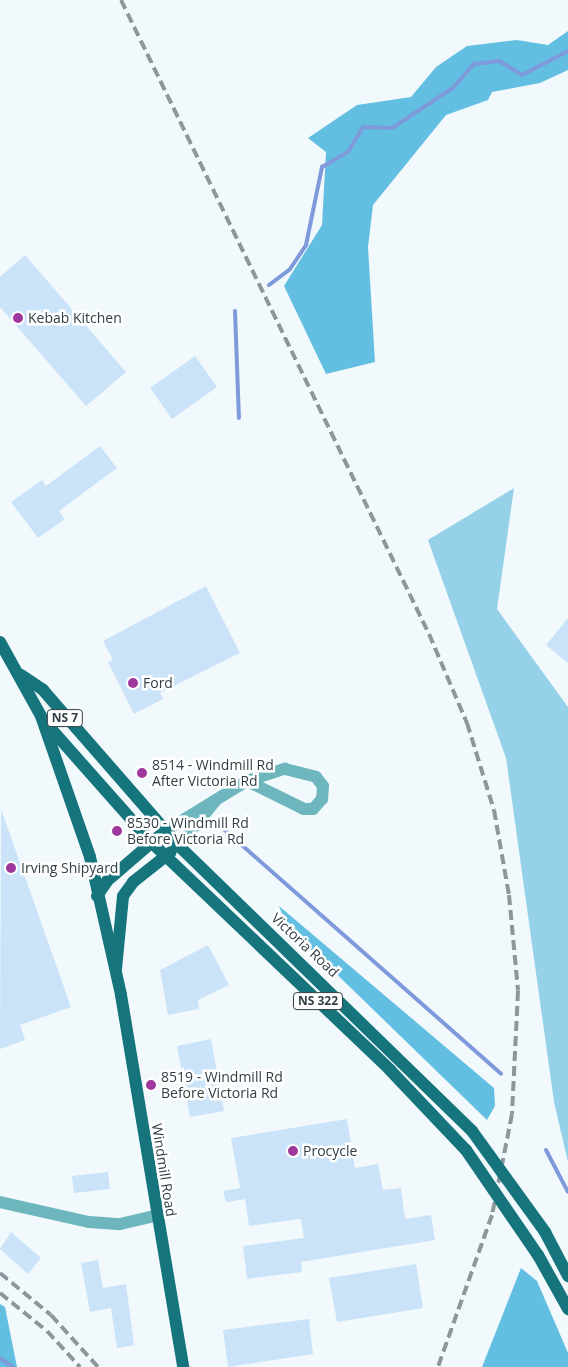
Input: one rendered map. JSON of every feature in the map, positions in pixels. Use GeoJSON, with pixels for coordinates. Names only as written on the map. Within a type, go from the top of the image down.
{"type":"FeatureCollection","features":[{"type":"Feature","properties":{"kind":"main road","name":"Windmill Road"},"geometry":{"type":"LineString","coordinates":[[0,642],[22,675],[41,716],[80,825],[115,978],[183,1367]]}},
{"type":"Feature","properties":{"kind":"main road","name":"Victoria Road"},"geometry":{"type":"LineString","coordinates":[[22,675],[42,690],[179,846],[472,1131],[544,1232],[568,1276]]}},
{"type":"Feature","properties":{"kind":"main road","name":"NS 322"},"geometry":{"type":"LineString","coordinates":[[41,716],[152,844],[390,1070],[466,1150],[538,1255],[568,1309]]}},
{"type":"Feature","properties":{"kind":"main road"},"geometry":{"type":"LineString","coordinates":[[97,896],[107,881],[165,831]]}},
{"type":"Feature","properties":{"kind":"main road","name":"Windmill Road"},"geometry":{"type":"LineString","coordinates":[[115,978],[123,896],[133,882],[179,846]]}},
{"type":"Feature","properties":{"kind":"street"},"geometry":{"type":"LineString","coordinates":[[165,831],[218,796],[247,781],[285,770],[306,771],[323,786],[322,799],[313,809],[304,809],[247,781]]}},
{"type":"Feature","properties":{"kind":"street"},"geometry":{"type":"LineString","coordinates":[[179,846],[218,796]]}},
{"type":"Feature","properties":{"kind":"street"},"geometry":{"type":"LineString","coordinates":[[0,1202],[89,1222],[120,1224],[156,1216]]}},
{"type":"Feature","properties":{"kind":"shaded area"},"geometry":{"type":"Polygon","coordinates":[[[568,31],[568,70],[540,83],[492,92],[488,100],[446,115],[373,205],[368,247],[375,362],[326,374],[284,286],[322,225],[326,152],[308,138],[357,105],[411,97],[436,67],[467,46],[517,40],[548,45],[568,31]]]}},
{"type":"Feature","properties":{"kind":"shaded area"},"geometry":{"type":"Polygon","coordinates":[[[514,488],[497,609],[568,707],[568,1162],[554,1102],[506,758],[428,540],[514,488]]]}},
{"type":"Feature","properties":{"kind":"shaded area"},"geometry":{"type":"Polygon","coordinates":[[[279,906],[494,1088],[495,1106],[487,1120],[287,926],[279,906]]]}},
{"type":"Feature","properties":{"kind":"shaded area"},"geometry":{"type":"Polygon","coordinates":[[[521,1268],[537,1281],[568,1353],[568,1367],[482,1367],[521,1268]]]}},
{"type":"Feature","properties":{"kind":"shaded area"},"geometry":{"type":"Polygon","coordinates":[[[0,1304],[5,1307],[17,1367],[0,1367],[0,1304]]]}},
{"type":"Feature","properties":{"kind":"building"},"geometry":{"type":"Polygon","coordinates":[[[25,255],[126,372],[86,406],[0,307],[0,277],[25,255]]]}},
{"type":"Feature","properties":{"kind":"building"},"geometry":{"type":"Polygon","coordinates":[[[195,356],[217,387],[172,419],[150,388],[195,356]]]}},
{"type":"Feature","properties":{"kind":"building"},"geometry":{"type":"Polygon","coordinates":[[[100,446],[117,468],[59,511],[65,519],[38,538],[11,502],[42,480],[46,486],[100,446]]]}},
{"type":"Feature","properties":{"kind":"building"},"geometry":{"type":"Polygon","coordinates":[[[206,586],[240,653],[160,693],[163,699],[134,714],[108,662],[113,660],[103,641],[206,586]]]}},
{"type":"Feature","properties":{"kind":"building"},"geometry":{"type":"Polygon","coordinates":[[[568,618],[568,663],[546,645],[568,618]]]}},
{"type":"Feature","properties":{"kind":"building","name":"Irving Shipyard"},"geometry":{"type":"Polygon","coordinates":[[[1,809],[71,1007],[20,1025],[25,1040],[0,1049],[1,809]]]}},
{"type":"Feature","properties":{"kind":"building"},"geometry":{"type":"Polygon","coordinates":[[[208,945],[229,985],[198,1000],[199,1009],[168,1015],[160,970],[208,945]]]}},
{"type":"Feature","properties":{"kind":"building"},"geometry":{"type":"Polygon","coordinates":[[[211,1039],[224,1111],[190,1117],[177,1046],[211,1039]]]}},
{"type":"Feature","properties":{"kind":"building"},"geometry":{"type":"Polygon","coordinates":[[[347,1119],[355,1168],[378,1164],[383,1190],[401,1188],[405,1219],[431,1215],[435,1240],[301,1262],[302,1272],[247,1279],[243,1246],[304,1238],[301,1219],[249,1226],[245,1199],[226,1202],[223,1191],[240,1188],[231,1138],[347,1119]]]}},
{"type":"Feature","properties":{"kind":"building"},"geometry":{"type":"Polygon","coordinates":[[[108,1172],[110,1189],[74,1193],[72,1176],[108,1172]]]}},
{"type":"Feature","properties":{"kind":"building"},"geometry":{"type":"Polygon","coordinates":[[[11,1232],[41,1258],[28,1274],[0,1249],[11,1232]]]}},
{"type":"Feature","properties":{"kind":"building"},"geometry":{"type":"Polygon","coordinates":[[[98,1260],[103,1288],[126,1284],[134,1345],[117,1348],[111,1308],[90,1312],[81,1263],[98,1260]]]}},
{"type":"Feature","properties":{"kind":"building"},"geometry":{"type":"Polygon","coordinates":[[[416,1264],[423,1308],[337,1322],[329,1278],[416,1264]]]}},
{"type":"Feature","properties":{"kind":"building"},"geometry":{"type":"Polygon","coordinates":[[[309,1319],[313,1354],[228,1367],[223,1330],[309,1319]]]}},
{"type":"Feature","properties":{"kind":"waterway"},"geometry":{"type":"LineString","coordinates":[[269,285],[290,269],[306,245],[322,167],[348,152],[363,127],[392,128],[453,88],[474,64],[499,61],[522,75],[568,51]]}},
{"type":"Feature","properties":{"kind":"waterway"},"geometry":{"type":"LineString","coordinates":[[235,311],[239,418]]}},
{"type":"Feature","properties":{"kind":"waterway"},"geometry":{"type":"LineString","coordinates":[[219,825],[501,1074]]}},
{"type":"Feature","properties":{"kind":"waterway"},"geometry":{"type":"LineString","coordinates":[[546,1150],[568,1192]]}},
{"type":"Feature","properties":{"kind":"waterway"},"geometry":{"type":"LineString","coordinates":[[0,1358],[13,1367]]}},
{"type":"Feature","properties":{"kind":"railway"},"geometry":{"type":"LineString","coordinates":[[121,0],[429,634],[467,723],[494,810],[509,895],[518,991],[512,1114],[492,1215],[438,1367]]}},
{"type":"Feature","properties":{"kind":"railway"},"geometry":{"type":"LineString","coordinates":[[0,1273],[51,1315],[98,1367]]}},
{"type":"Feature","properties":{"kind":"railway"},"geometry":{"type":"LineString","coordinates":[[0,1293],[47,1331],[80,1367]]}},
{"type":"Feature","properties":{"kind":"place","name":"Kebab Kitchen"},"geometry":{"type":"Point","coordinates":[18,318]}},
{"type":"Feature","properties":{"kind":"place","name":"Ford"},"geometry":{"type":"Point","coordinates":[133,683]}},
{"type":"Feature","properties":{"kind":"place","name":"8514 - Windmill Rd After Victoria Rd"},"geometry":{"type":"Point","coordinates":[142,773]}},
{"type":"Feature","properties":{"kind":"place","name":"8530 - Windmill Rd Before Victoria Rd"},"geometry":{"type":"Point","coordinates":[117,831]}},
{"type":"Feature","properties":{"kind":"place","name":"Irving Shipyard"},"geometry":{"type":"Point","coordinates":[11,868]}},
{"type":"Feature","properties":{"kind":"place","name":"8519 - Windmill Rd Before Victoria Rd"},"geometry":{"type":"Point","coordinates":[151,1085]}},
{"type":"Feature","properties":{"kind":"place","name":"Procycle"},"geometry":{"type":"Point","coordinates":[293,1151]}}]}
